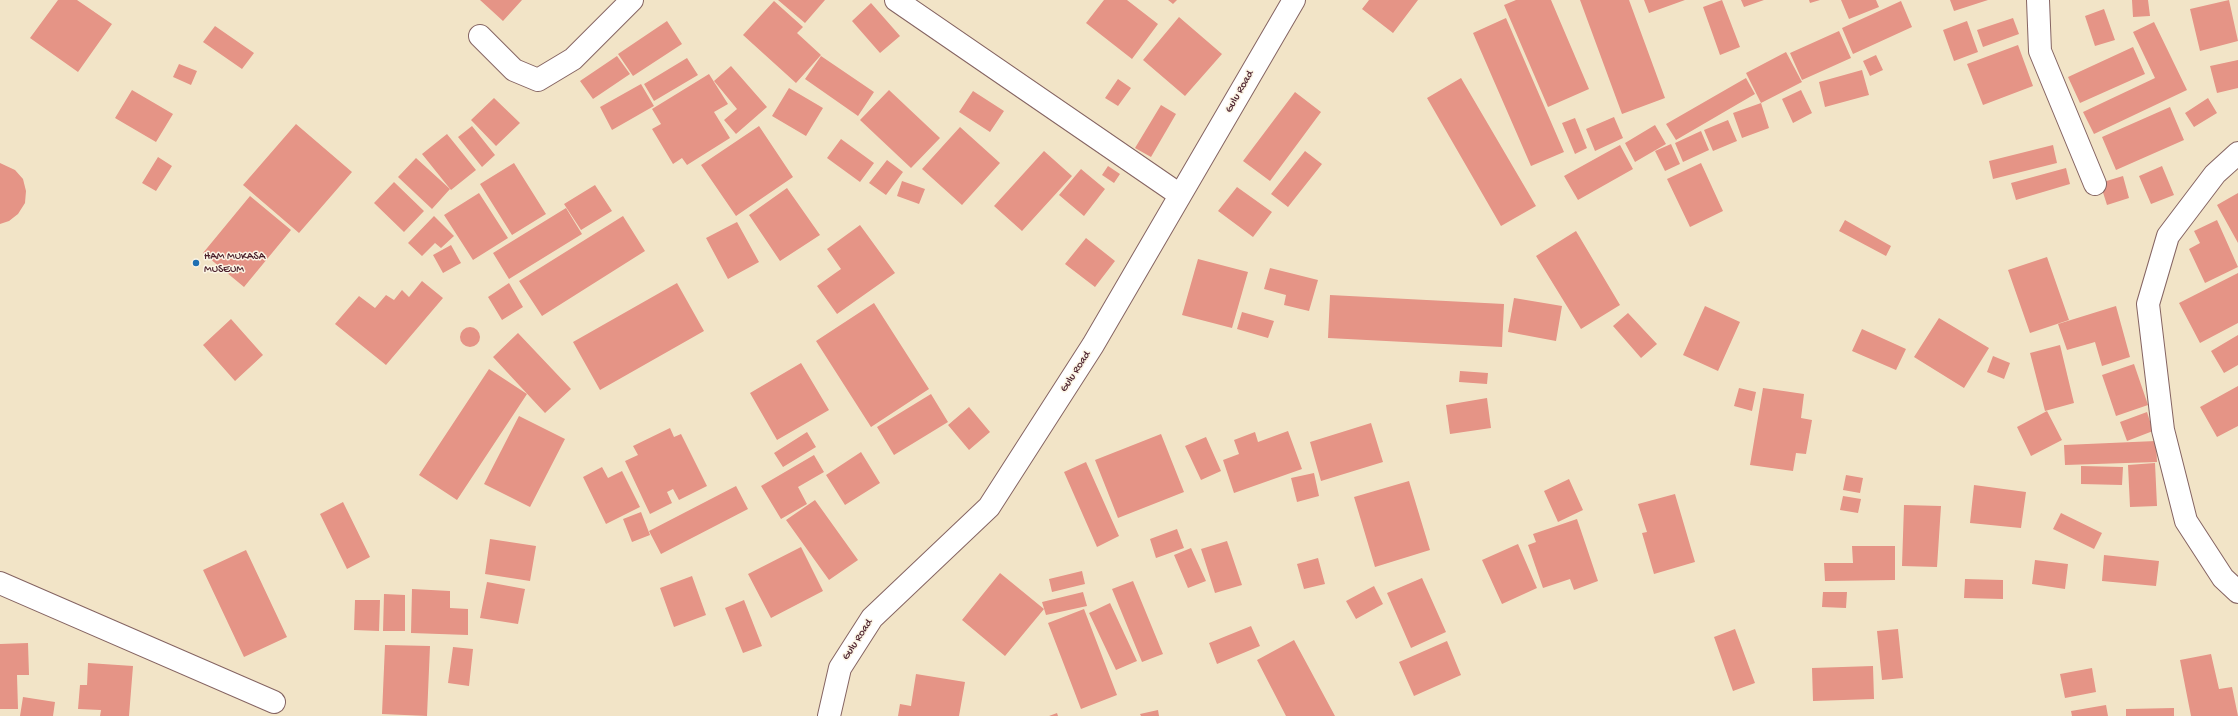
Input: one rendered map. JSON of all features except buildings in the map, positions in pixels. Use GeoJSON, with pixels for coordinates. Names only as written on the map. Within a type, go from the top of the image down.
{"type":"FeatureCollection","features":[{"type":"Feature","properties":{"kind":"street"},"geometry":{"type":"LineString","coordinates":[[480,36],[514,70],[538,80],[573,59],[632,0]]}},
{"type":"Feature","properties":{"kind":"street"},"geometry":{"type":"LineString","coordinates":[[896,0],[1180,196]]}},
{"type":"Feature","properties":{"kind":"street","name":"Gulu Road"},"geometry":{"type":"LineString","coordinates":[[829,716],[840,668],[872,618],[989,507],[1093,346],[1294,0]]}},
{"type":"Feature","properties":{"kind":"street"},"geometry":{"type":"LineString","coordinates":[[2038,0],[2040,51],[2095,184]]}},
{"type":"Feature","properties":{"kind":"street"},"geometry":{"type":"LineString","coordinates":[[2238,153],[2215,174],[2168,236],[2148,304],[2164,430],[2186,521],[2223,578],[2238,592]]}},
{"type":"Feature","properties":{"kind":"street"},"geometry":{"type":"LineString","coordinates":[[0,583],[274,702]]}},
{"type":"Feature","properties":{"kind":"place","name":"HAM MUKASA MUSEUM"},"geometry":{"type":"Point","coordinates":[196,263]}}]}
